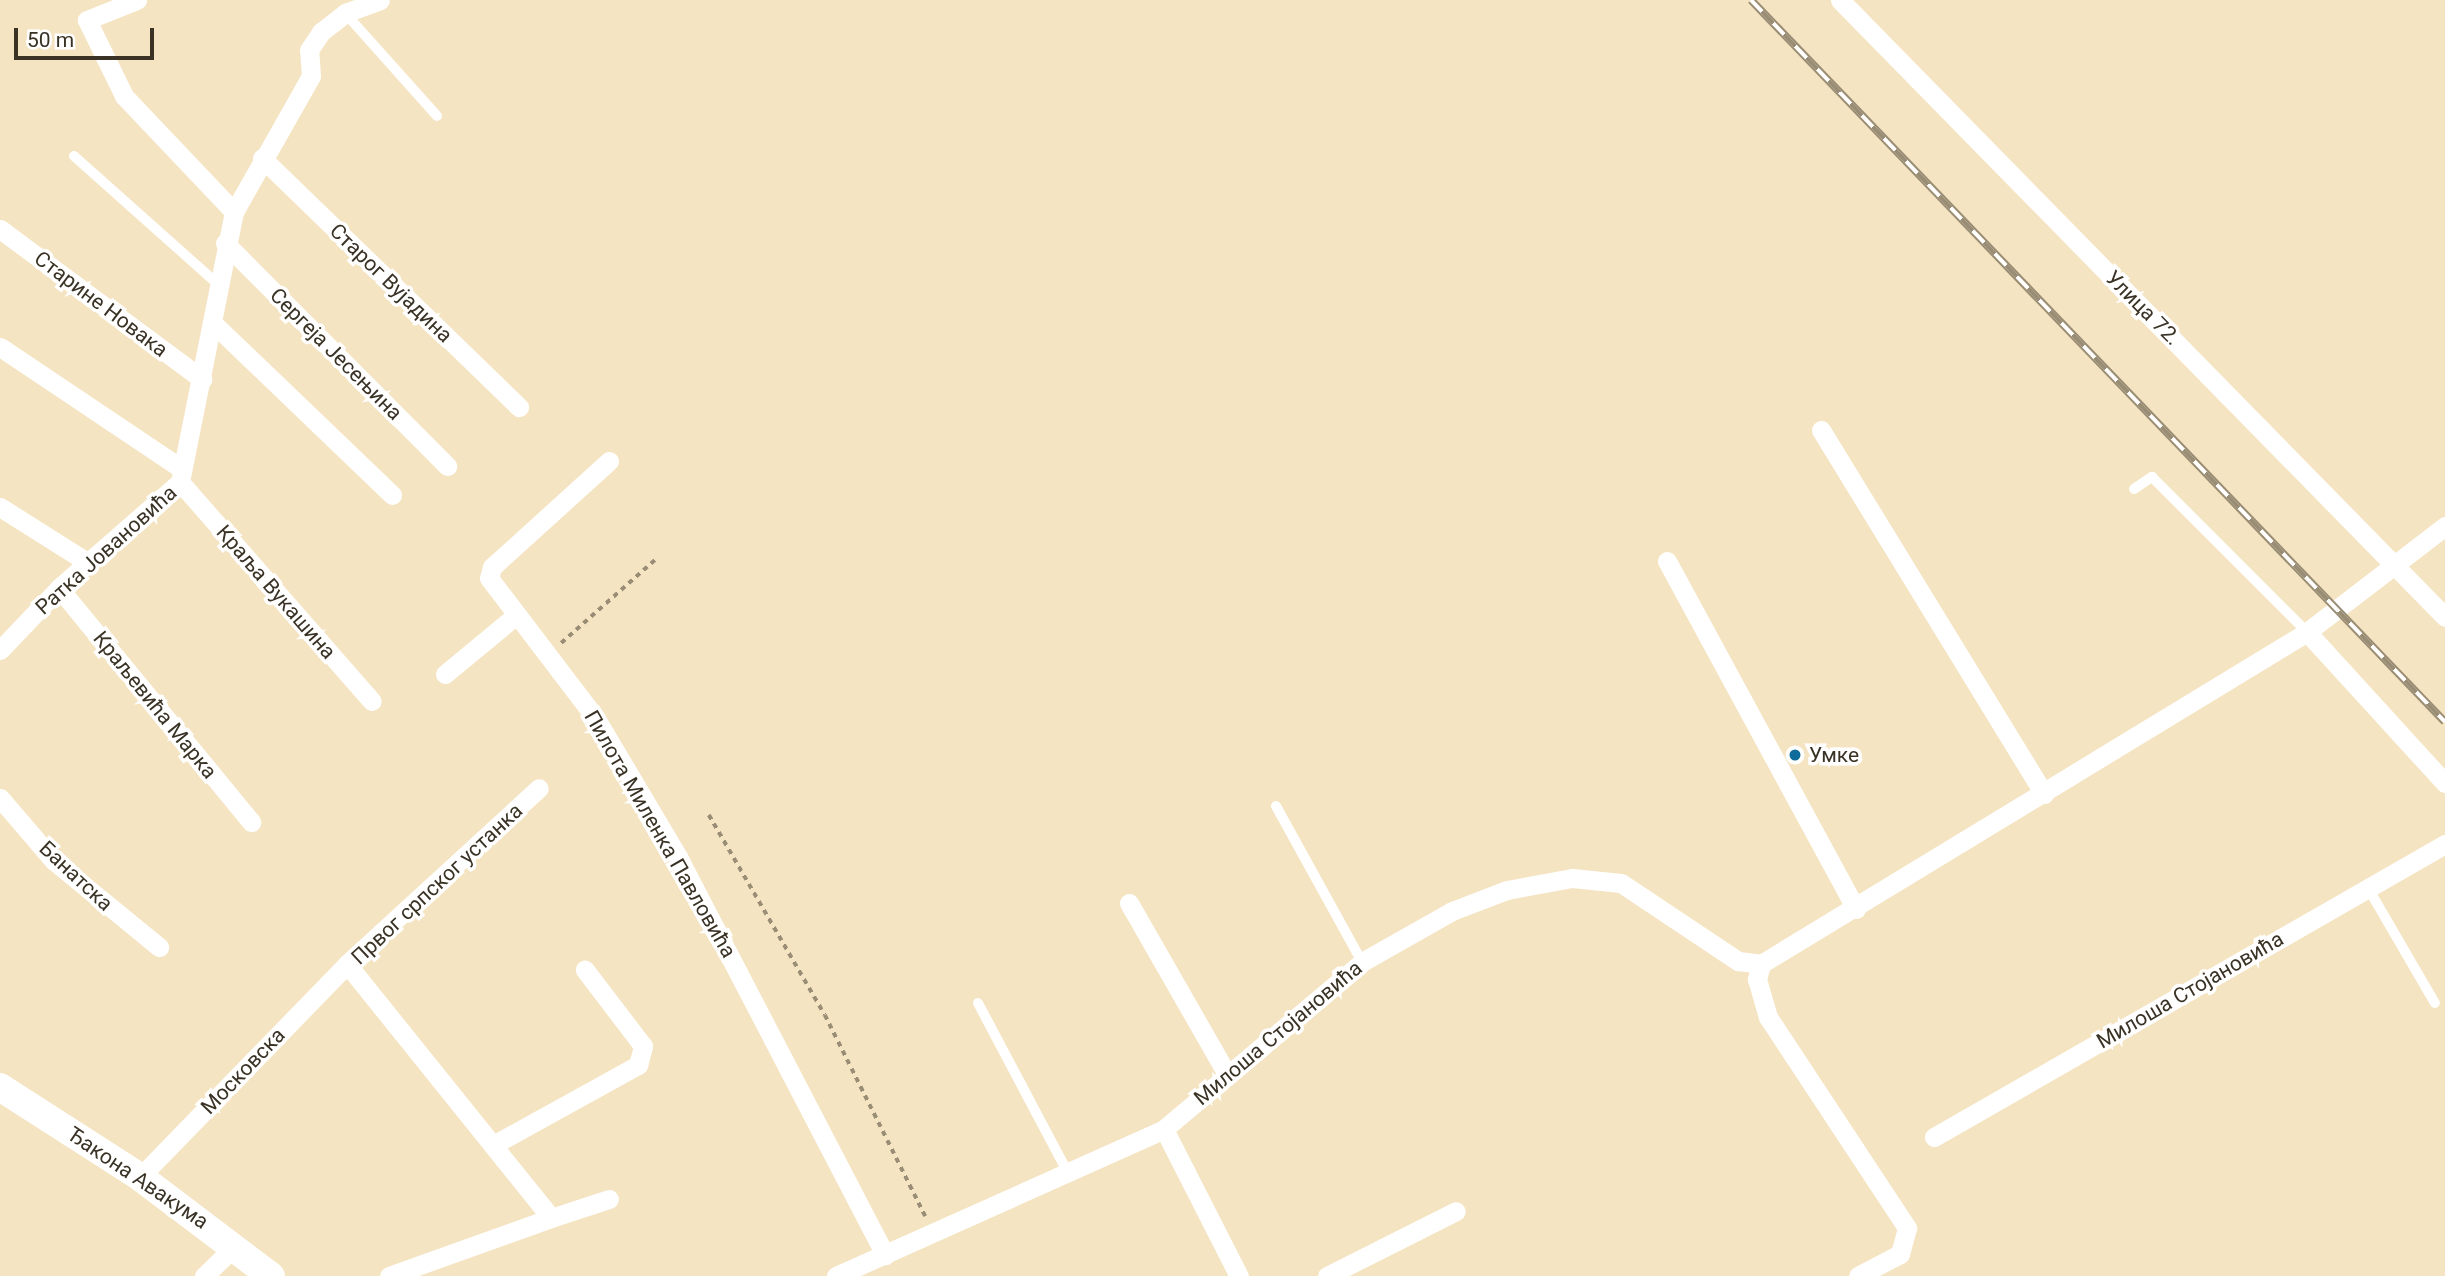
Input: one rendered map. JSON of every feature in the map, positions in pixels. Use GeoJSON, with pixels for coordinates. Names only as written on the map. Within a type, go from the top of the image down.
{"type":"FeatureCollection","features":[{"type":"Feature","properties":{"kind":"main road","name":"Ђакона Авакума"},"geometry":{"type":"LineString","coordinates":[[0,1087],[140,1177],[236,1246],[271,1276]]}},
{"type":"Feature","properties":{"kind":"street"},"geometry":{"type":"LineString","coordinates":[[137,0],[87,20],[124,96],[234,212]]}},
{"type":"Feature","properties":{"kind":"street","name":"Ратка Јовановића"},"geometry":{"type":"LineString","coordinates":[[0,650],[59,588],[181,475],[216,326],[225,243],[234,212],[262,158],[311,76],[309,50],[345,13],[380,0]]}},
{"type":"Feature","properties":{"kind":"street","name":"Улица 72."},"geometry":{"type":"LineString","coordinates":[[1840,0],[2445,617]]}},
{"type":"Feature","properties":{"kind":"street","name":"Старог Вујадина"},"geometry":{"type":"LineString","coordinates":[[262,158],[519,407]]}},
{"type":"Feature","properties":{"kind":"street","name":"Старине Новака"},"geometry":{"type":"LineString","coordinates":[[0,229],[202,379]]}},
{"type":"Feature","properties":{"kind":"street","name":"Сергеја Јесењина"},"geometry":{"type":"LineString","coordinates":[[225,243],[447,466]]}},
{"type":"Feature","properties":{"kind":"street"},"geometry":{"type":"LineString","coordinates":[[216,326],[392,495]]}},
{"type":"Feature","properties":{"kind":"street","name":"Краља Вукашина"},"geometry":{"type":"LineString","coordinates":[[0,347],[181,475],[372,701]]}},
{"type":"Feature","properties":{"kind":"street"},"geometry":{"type":"LineString","coordinates":[[1821,430],[2044,794]]}},
{"type":"Feature","properties":{"kind":"street","name":"Пилота Миленка Павловића"},"geometry":{"type":"LineString","coordinates":[[609,461],[492,567],[489,578],[515,616],[595,717],[678,857],[886,1255]]}},
{"type":"Feature","properties":{"kind":"street"},"geometry":{"type":"LineString","coordinates":[[0,508],[87,562]]}},
{"type":"Feature","properties":{"kind":"street"},"geometry":{"type":"LineString","coordinates":[[1858,1276],[1900,1254],[1908,1228],[1768,1017],[1757,979],[1761,964],[1856,909],[2307,632],[2445,526]]}},
{"type":"Feature","properties":{"kind":"street"},"geometry":{"type":"LineString","coordinates":[[1667,561],[1856,909]]}},
{"type":"Feature","properties":{"kind":"street","name":"Краљевића Марка"},"geometry":{"type":"LineString","coordinates":[[59,588],[251,822]]}},
{"type":"Feature","properties":{"kind":"street"},"geometry":{"type":"LineString","coordinates":[[445,674],[515,616]]}},
{"type":"Feature","properties":{"kind":"street"},"geometry":{"type":"LineString","coordinates":[[2307,632],[2445,783]]}},
{"type":"Feature","properties":{"kind":"street","name":"Првог српског устанка"},"geometry":{"type":"LineString","coordinates":[[539,788],[347,964],[551,1218]]}},
{"type":"Feature","properties":{"kind":"street","name":"Банатска"},"geometry":{"type":"LineString","coordinates":[[0,798],[54,861],[159,947]]}},
{"type":"Feature","properties":{"kind":"street","name":"Милоша Стојановића"},"geometry":{"type":"LineString","coordinates":[[1934,1137],[2445,844]]}},
{"type":"Feature","properties":{"kind":"street","name":"Милоша Стојановића"},"geometry":{"type":"LineString","coordinates":[[836,1276],[934,1235],[1164,1129],[1362,962],[1451,911],[1507,890],[1572,878],[1621,883],[1738,961],[1761,964]]}},
{"type":"Feature","properties":{"kind":"street"},"geometry":{"type":"LineString","coordinates":[[1129,903],[1227,1074]]}},
{"type":"Feature","properties":{"kind":"street","name":"Московска"},"geometry":{"type":"LineString","coordinates":[[140,1177],[347,964]]}},
{"type":"Feature","properties":{"kind":"street"},"geometry":{"type":"LineString","coordinates":[[493,1145],[638,1065],[643,1046],[585,970]]}},
{"type":"Feature","properties":{"kind":"street"},"geometry":{"type":"LineString","coordinates":[[1164,1129],[1239,1276]]}},
{"type":"Feature","properties":{"kind":"street"},"geometry":{"type":"LineString","coordinates":[[388,1276],[609,1199]]}},
{"type":"Feature","properties":{"kind":"street"},"geometry":{"type":"LineString","coordinates":[[1327,1276],[1456,1211]]}},
{"type":"Feature","properties":{"kind":"street"},"geometry":{"type":"LineString","coordinates":[[204,1276],[236,1246]]}},
{"type":"Feature","properties":{"kind":"lane"},"geometry":{"type":"LineString","coordinates":[[345,13],[437,116]]}},
{"type":"Feature","properties":{"kind":"lane"},"geometry":{"type":"LineString","coordinates":[[74,156],[220,285]]}},
{"type":"Feature","properties":{"kind":"lane"},"geometry":{"type":"LineString","coordinates":[[2134,489],[2152,477],[2307,632]]}},
{"type":"Feature","properties":{"kind":"lane"},"geometry":{"type":"LineString","coordinates":[[1276,807],[1362,962]]}},
{"type":"Feature","properties":{"kind":"lane"},"geometry":{"type":"LineString","coordinates":[[2368,888],[2435,1003]]}},
{"type":"Feature","properties":{"kind":"lane"},"geometry":{"type":"LineString","coordinates":[[978,1003],[1068,1173]]}},
{"type":"Feature","properties":{"kind":"path"},"geometry":{"type":"LineString","coordinates":[[547,655],[656,559]]}},
{"type":"Feature","properties":{"kind":"path"},"geometry":{"type":"LineString","coordinates":[[709,815],[825,1015],[934,1235]]}},
{"type":"Feature","properties":{"kind":"railway"},"geometry":{"type":"LineString","coordinates":[[1751,0],[2445,722]]}},
{"type":"Feature","properties":{"kind":"place","name":"Умке"},"geometry":{"type":"Point","coordinates":[1795,755]}}]}
